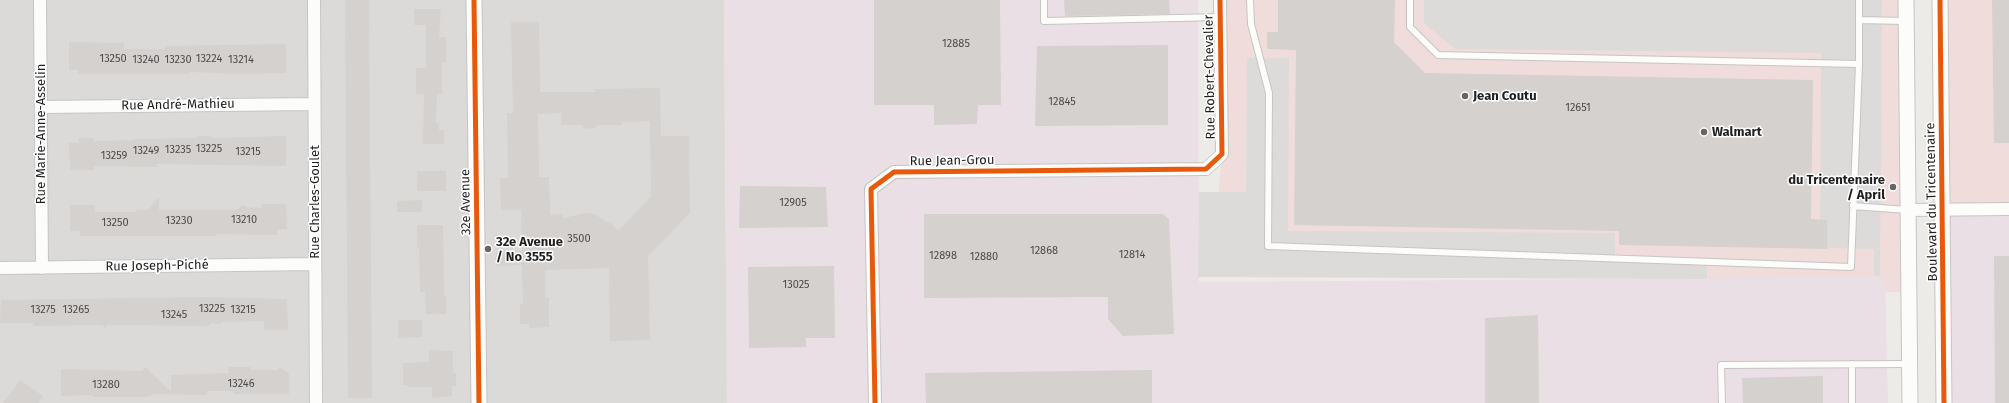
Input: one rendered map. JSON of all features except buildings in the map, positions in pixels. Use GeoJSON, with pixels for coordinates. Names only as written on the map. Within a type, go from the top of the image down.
{"type":"FeatureCollection","features":[{"type":"Feature","properties":{"kind":"street","name":"Rue Marie-Anne-Asselin"},"geometry":{"type":"LineString","coordinates":[[40,0],[42,107],[42,268]]}},
{"type":"Feature","properties":{"kind":"street","name":"Rue Charles-Goulet"},"geometry":{"type":"LineString","coordinates":[[314,0],[316,403]]}},
{"type":"Feature","properties":{"kind":"street","name":"32e Avenue"},"geometry":{"type":"LineString","coordinates":[[474,0],[479,403]]}},
{"type":"Feature","properties":{"kind":"street","name":"Rue Robert-Chevalier"},"geometry":{"type":"LineString","coordinates":[[1220,0],[1222,154]]}},
{"type":"Feature","properties":{"kind":"street","name":"Boulevard du Tricentenaire"},"geometry":{"type":"LineString","coordinates":[[1906,0],[1910,403]]}},
{"type":"Feature","properties":{"kind":"street","name":"Boulevard du Tricentenaire"},"geometry":{"type":"LineString","coordinates":[[1940,0],[1944,403]]}},
{"type":"Feature","properties":{"kind":"street","name":"Rue André-Mathieu"},"geometry":{"type":"LineString","coordinates":[[42,107],[314,104]]}},
{"type":"Feature","properties":{"kind":"street","name":"Rue Jean-Grou"},"geometry":{"type":"LineString","coordinates":[[875,403],[872,189],[894,172],[1206,169],[1222,154]]}},
{"type":"Feature","properties":{"kind":"street"},"geometry":{"type":"LineString","coordinates":[[1907,210],[2009,209]]}},
{"type":"Feature","properties":{"kind":"street","name":"Rue Joseph-Piché"},"geometry":{"type":"LineString","coordinates":[[0,268],[315,264]]}},
{"type":"Feature","properties":{"kind":"lane"},"geometry":{"type":"LineString","coordinates":[[1044,0],[1044,20],[1221,17]]}},
{"type":"Feature","properties":{"kind":"lane"},"geometry":{"type":"LineString","coordinates":[[1250,0],[1251,24],[1269,93],[1268,246],[1851,267],[1859,64],[1859,0]]}},
{"type":"Feature","properties":{"kind":"lane"},"geometry":{"type":"LineString","coordinates":[[1410,0],[1410,27],[1438,55],[1859,64]]}},
{"type":"Feature","properties":{"kind":"lane"},"geometry":{"type":"LineString","coordinates":[[1859,20],[1906,21]]}},
{"type":"Feature","properties":{"kind":"lane"},"geometry":{"type":"LineString","coordinates":[[1853,206],[1907,210]]}},
{"type":"Feature","properties":{"kind":"lane"},"geometry":{"type":"LineString","coordinates":[[1852,364],[1852,403]]}},
{"type":"Feature","properties":{"kind":"lane"},"geometry":{"type":"LineString","coordinates":[[1722,403],[1721,365],[1909,364]]}},
{"type":"Feature","properties":{"kind":"shaded area"},"geometry":{"type":"Polygon","coordinates":[[[0,0],[724,0],[727,403],[0,403],[0,0]]]}},
{"type":"Feature","properties":{"kind":"shaded area"},"geometry":{"type":"Polygon","coordinates":[[[724,0],[1198,0],[1199,282],[1885,277],[1888,403],[727,403],[724,0]]]}},
{"type":"Feature","properties":{"kind":"shaded area"},"geometry":{"type":"Polygon","coordinates":[[[1221,0],[1906,0],[1908,293],[1213,255],[1222,154],[1221,0]]]}},
{"type":"Feature","properties":{"kind":"shaded area"},"geometry":{"type":"Polygon","coordinates":[[[1424,0],[1882,0],[1880,276],[1874,276],[1874,249],[1820,248],[1821,53],[1455,49],[1424,23],[1424,0]]]}},
{"type":"Feature","properties":{"kind":"shaded area"},"geometry":{"type":"Polygon","coordinates":[[[1940,0],[2009,0],[2009,209],[1943,209],[1940,0]]]}},
{"type":"Feature","properties":{"kind":"shaded area"},"geometry":{"type":"Polygon","coordinates":[[[1247,58],[1289,58],[1288,231],[1615,233],[1615,262],[1707,263],[1707,279],[1198,277],[1199,192],[1246,192],[1247,58]]]}},
{"type":"Feature","properties":{"kind":"shaded area"},"geometry":{"type":"Polygon","coordinates":[[[1943,209],[2009,209],[2009,403],[1944,403],[1943,209]]]}},
{"type":"Feature","properties":{"kind":"cycle path"},"geometry":{"type":"LineString","coordinates":[[474,0],[479,403]]}},
{"type":"Feature","properties":{"kind":"cycle path"},"geometry":{"type":"LineString","coordinates":[[875,403],[871,189],[894,172],[1206,169],[1222,154],[1220,0]]}},
{"type":"Feature","properties":{"kind":"cycle path"},"geometry":{"type":"LineString","coordinates":[[1940,0],[1944,403]]}},
{"type":"Feature","properties":{"kind":"place","name":"Jean Coutu"},"geometry":{"type":"Point","coordinates":[1465,96]}},
{"type":"Feature","properties":{"kind":"place","name":"Walmart"},"geometry":{"type":"Point","coordinates":[1704,132]}},
{"type":"Feature","properties":{"kind":"place","name":"du Tricentenaire / April"},"geometry":{"type":"Point","coordinates":[1893,187]}},
{"type":"Feature","properties":{"kind":"place","name":"32e Avenue / No 3555"},"geometry":{"type":"Point","coordinates":[488,249]}}]}
